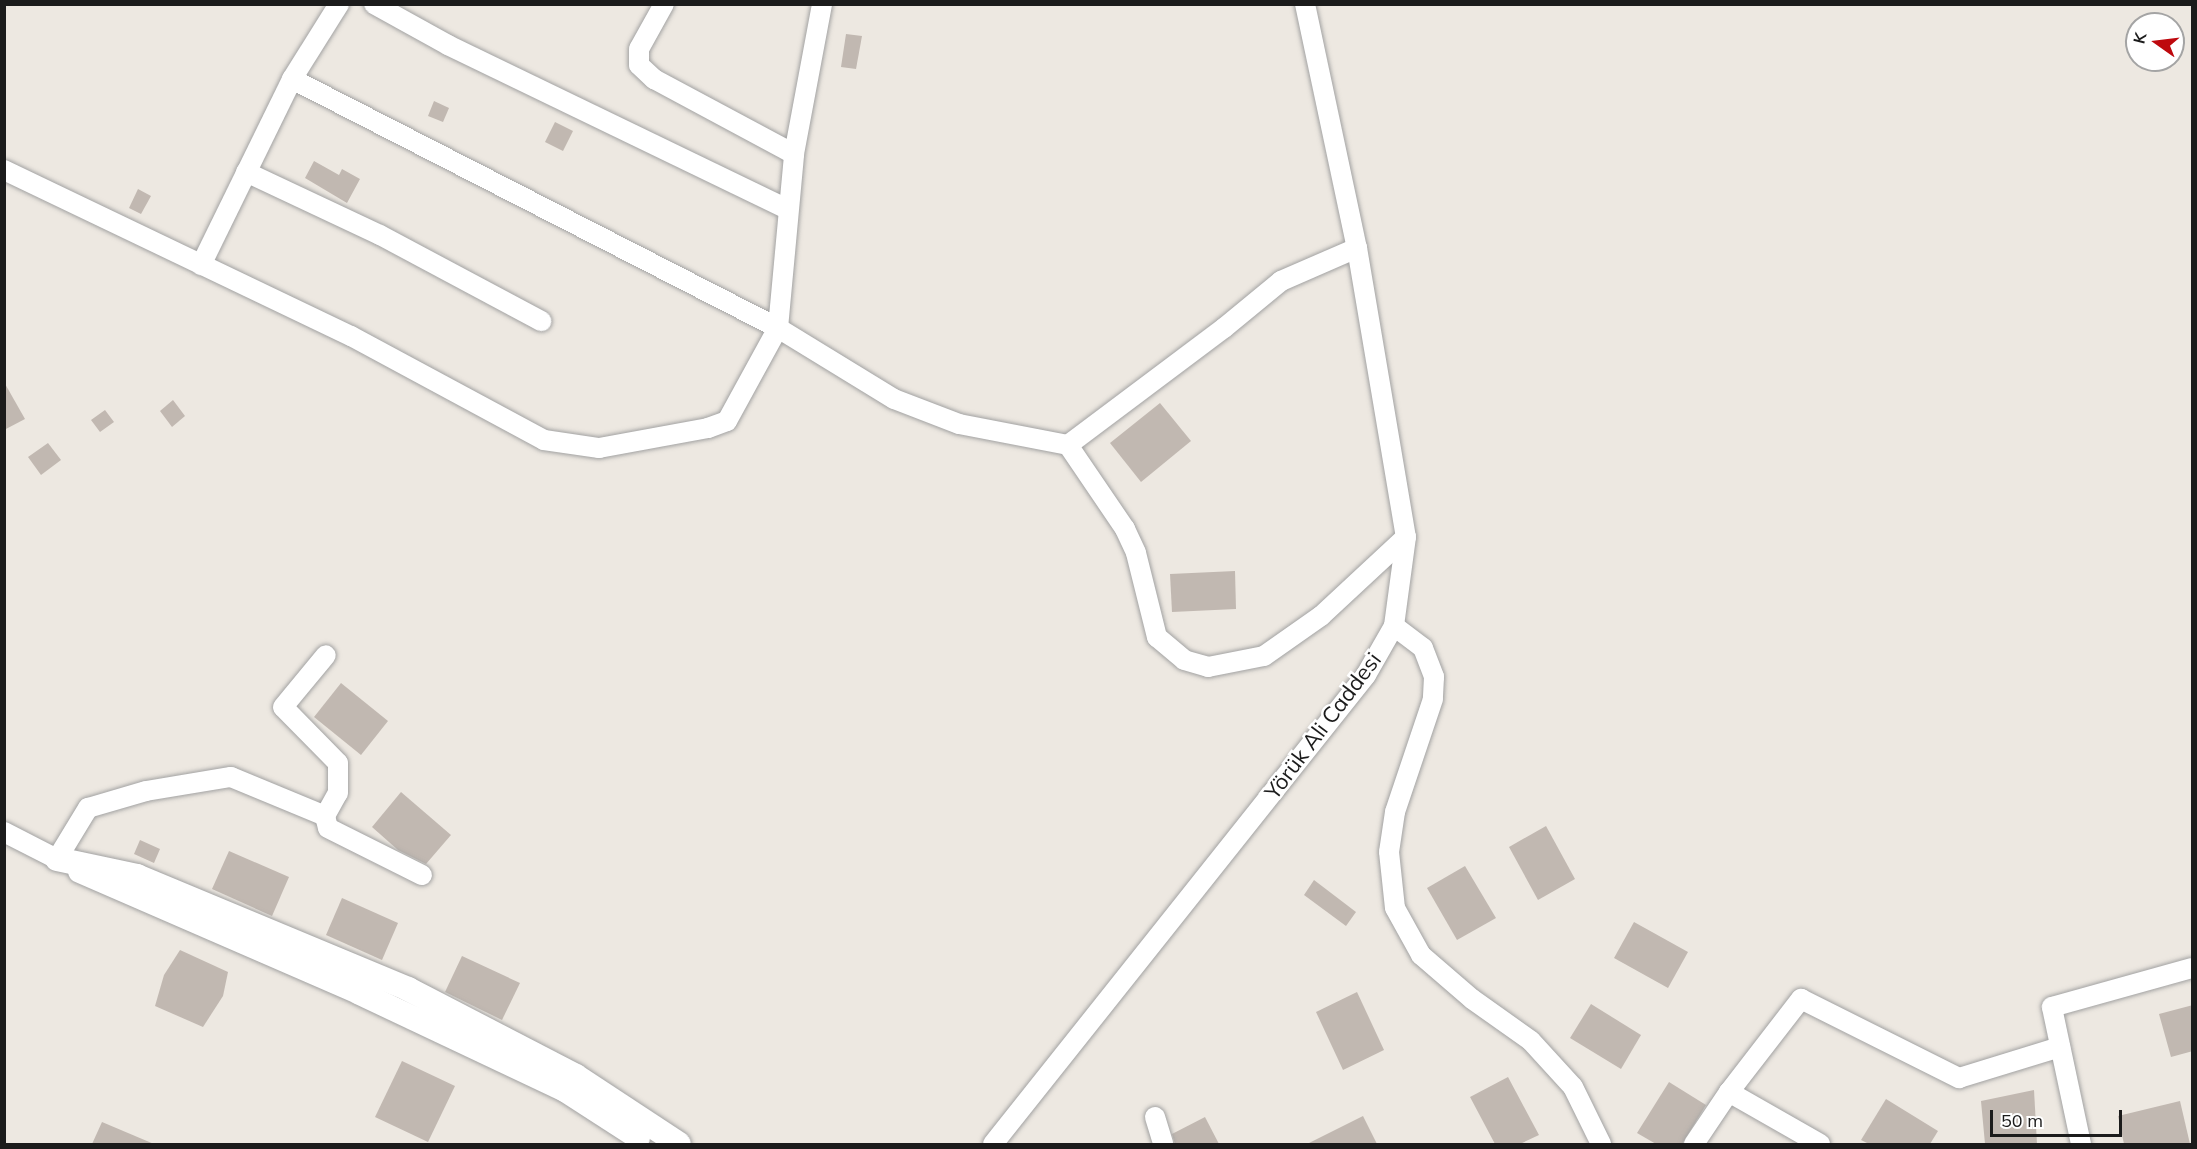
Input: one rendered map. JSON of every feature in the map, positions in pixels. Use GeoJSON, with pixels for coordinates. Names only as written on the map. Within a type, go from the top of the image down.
{"type":"FeatureCollection","features":[{"type":"Feature","properties":{"kind":"street"},"geometry":{"type":"LineString","coordinates":[[201,265],[292,80],[339,4]]}},
{"type":"Feature","properties":{"kind":"street"},"geometry":{"type":"LineString","coordinates":[[374,4],[448,45],[788,209]]}},
{"type":"Feature","properties":{"kind":"street"},"geometry":{"type":"LineString","coordinates":[[664,4],[639,49],[639,65],[654,78],[794,154]]}},
{"type":"Feature","properties":{"kind":"street"},"geometry":{"type":"LineString","coordinates":[[4,170],[360,340],[544,440],[583,448],[708,429],[727,421],[778,328],[794,154],[822,4]]}},
{"type":"Feature","properties":{"kind":"street"},"geometry":{"type":"LineString","coordinates":[[1305,4],[1357,248],[1406,537],[1394,626],[1423,648],[1434,677],[1433,699],[1395,812],[1389,852],[1395,908],[1420,955],[1472,999],[1531,1041],[1573,1087],[1600,1144]]}},
{"type":"Feature","properties":{"kind":"street"},"geometry":{"type":"LineString","coordinates":[[292,80],[778,328],[855,376],[929,414],[990,432],[1068,445],[1224,328],[1281,281],[1357,248]]}},
{"type":"Feature","properties":{"kind":"street"},"geometry":{"type":"LineString","coordinates":[[246,172],[380,236],[541,321]]}},
{"type":"Feature","properties":{"kind":"street"},"geometry":{"type":"LineString","coordinates":[[1068,445],[1125,529],[1136,553],[1157,637],[1177,656],[1200,666],[1264,656],[1321,616],[1406,537]]}},
{"type":"Feature","properties":{"kind":"street","name":"Yörük Ali Caddesi"},"geometry":{"type":"LineString","coordinates":[[993,1144],[1366,675],[1394,626]]}},
{"type":"Feature","properties":{"kind":"street"},"geometry":{"type":"LineString","coordinates":[[326,655],[282,707],[338,762],[338,793],[325,816],[328,828],[422,876]]}},
{"type":"Feature","properties":{"kind":"street"},"geometry":{"type":"LineString","coordinates":[[57,859],[88,808],[157,789],[231,777],[325,816]]}},
{"type":"Feature","properties":{"kind":"street"},"geometry":{"type":"LineString","coordinates":[[4,832],[109,887],[360,993],[565,1090],[621,1136],[650,1144]]}},
{"type":"Feature","properties":{"kind":"street"},"geometry":{"type":"LineString","coordinates":[[57,859],[137,876],[408,989],[576,1076],[679,1144]]}},
{"type":"Feature","properties":{"kind":"street"},"geometry":{"type":"LineString","coordinates":[[2081,1144],[2052,1007],[2193,968]]}},
{"type":"Feature","properties":{"kind":"street"},"geometry":{"type":"LineString","coordinates":[[1694,1144],[1729,1092],[1801,999],[1959,1078],[2060,1047]]}},
{"type":"Feature","properties":{"kind":"street"},"geometry":{"type":"LineString","coordinates":[[1729,1092],[1820,1144]]}},
{"type":"Feature","properties":{"kind":"street"},"geometry":{"type":"LineString","coordinates":[[1155,1117],[1163,1144]]}},
{"type":"Feature","properties":{"kind":"building"},"geometry":{"type":"Polygon","coordinates":[[[846,34],[862,36],[856,69],[841,67],[846,34]]]}},
{"type":"Feature","properties":{"kind":"building"},"geometry":{"type":"Polygon","coordinates":[[[434,101],[449,108],[443,122],[428,116],[434,101]]]}},
{"type":"Feature","properties":{"kind":"building"},"geometry":{"type":"Polygon","coordinates":[[[555,122],[573,131],[563,151],[545,142],[555,122]]]}},
{"type":"Feature","properties":{"kind":"building"},"geometry":{"type":"Polygon","coordinates":[[[314,161],[339,175],[342,169],[360,179],[347,203],[305,178],[314,161]]]}},
{"type":"Feature","properties":{"kind":"building"},"geometry":{"type":"Polygon","coordinates":[[[138,189],[151,196],[141,214],[129,208],[138,189]]]}},
{"type":"Feature","properties":{"kind":"building"},"geometry":{"type":"Polygon","coordinates":[[[4,382],[25,419],[4,430],[4,382]]]}},
{"type":"Feature","properties":{"kind":"building"},"geometry":{"type":"Polygon","coordinates":[[[173,400],[185,416],[172,427],[160,411],[173,400]]]}},
{"type":"Feature","properties":{"kind":"building"},"geometry":{"type":"Polygon","coordinates":[[[1160,403],[1191,441],[1141,482],[1110,443],[1160,403]]]}},
{"type":"Feature","properties":{"kind":"building"},"geometry":{"type":"Polygon","coordinates":[[[105,410],[114,422],[100,432],[91,420],[105,410]]]}},
{"type":"Feature","properties":{"kind":"building"},"geometry":{"type":"Polygon","coordinates":[[[48,443],[61,460],[41,475],[28,457],[48,443]]]}},
{"type":"Feature","properties":{"kind":"building"},"geometry":{"type":"Polygon","coordinates":[[[1235,571],[1236,609],[1172,612],[1170,574],[1235,571]]]}},
{"type":"Feature","properties":{"kind":"building"},"geometry":{"type":"Polygon","coordinates":[[[341,683],[388,721],[361,755],[314,717],[341,683]]]}},
{"type":"Feature","properties":{"kind":"building"},"geometry":{"type":"Polygon","coordinates":[[[401,792],[451,835],[426,864],[398,850],[372,827],[401,792]]]}},
{"type":"Feature","properties":{"kind":"building"},"geometry":{"type":"Polygon","coordinates":[[[1546,826],[1575,879],[1538,900],[1509,847],[1546,826]]]}},
{"type":"Feature","properties":{"kind":"building"},"geometry":{"type":"Polygon","coordinates":[[[140,840],[160,849],[154,863],[134,854],[140,840]]]}},
{"type":"Feature","properties":{"kind":"building"},"geometry":{"type":"Polygon","coordinates":[[[229,851],[289,877],[272,916],[212,889],[229,851]]]}},
{"type":"Feature","properties":{"kind":"building"},"geometry":{"type":"Polygon","coordinates":[[[1465,866],[1496,918],[1457,940],[1427,888],[1465,866]]]}},
{"type":"Feature","properties":{"kind":"building"},"geometry":{"type":"Polygon","coordinates":[[[1314,880],[1356,912],[1346,926],[1304,895],[1314,880]]]}},
{"type":"Feature","properties":{"kind":"building"},"geometry":{"type":"Polygon","coordinates":[[[342,898],[398,923],[382,960],[326,935],[342,898]]]}},
{"type":"Feature","properties":{"kind":"building"},"geometry":{"type":"Polygon","coordinates":[[[1634,922],[1688,952],[1668,988],[1614,958],[1634,922]]]}},
{"type":"Feature","properties":{"kind":"building"},"geometry":{"type":"Polygon","coordinates":[[[180,950],[228,972],[223,996],[203,1027],[155,1006],[164,975],[180,950]]]}},
{"type":"Feature","properties":{"kind":"building"},"geometry":{"type":"Polygon","coordinates":[[[462,956],[520,983],[502,1020],[445,992],[462,956]]]}},
{"type":"Feature","properties":{"kind":"building"},"geometry":{"type":"Polygon","coordinates":[[[1357,992],[1384,1050],[1343,1070],[1316,1012],[1357,992]]]}},
{"type":"Feature","properties":{"kind":"building"},"geometry":{"type":"Polygon","coordinates":[[[1591,1004],[1641,1035],[1621,1069],[1570,1038],[1591,1004]]]}},
{"type":"Feature","properties":{"kind":"building"},"geometry":{"type":"Polygon","coordinates":[[[2193,1005],[2193,1051],[2171,1057],[2159,1014],[2193,1005]]]}},
{"type":"Feature","properties":{"kind":"building"},"geometry":{"type":"Polygon","coordinates":[[[402,1061],[455,1086],[428,1142],[375,1117],[402,1061]]]}},
{"type":"Feature","properties":{"kind":"building"},"geometry":{"type":"Polygon","coordinates":[[[1508,1077],[1539,1135],[1520,1144],[1495,1144],[1470,1097],[1508,1077]]]}},
{"type":"Feature","properties":{"kind":"building"},"geometry":{"type":"Polygon","coordinates":[[[1669,1082],[1706,1105],[1682,1144],[1656,1144],[1637,1133],[1669,1082]]]}},
{"type":"Feature","properties":{"kind":"building"},"geometry":{"type":"Polygon","coordinates":[[[2034,1090],[2037,1144],[1985,1144],[1981,1101],[2034,1090]]]}},
{"type":"Feature","properties":{"kind":"building"},"geometry":{"type":"Polygon","coordinates":[[[1886,1099],[1938,1131],[1930,1144],[1869,1144],[1861,1140],[1886,1099]]]}},
{"type":"Feature","properties":{"kind":"building"},"geometry":{"type":"Polygon","coordinates":[[[2180,1101],[2190,1144],[2124,1144],[2118,1116],[2180,1101]]]}},
{"type":"Feature","properties":{"kind":"building"},"geometry":{"type":"Polygon","coordinates":[[[1363,1116],[1377,1144],[1307,1144],[1363,1116]]]}},
{"type":"Feature","properties":{"kind":"building"},"geometry":{"type":"Polygon","coordinates":[[[1205,1117],[1219,1144],[1175,1144],[1172,1134],[1205,1117]]]}},
{"type":"Feature","properties":{"kind":"building"},"geometry":{"type":"Polygon","coordinates":[[[102,1122],[154,1144],[92,1144],[102,1122]]]}}]}
